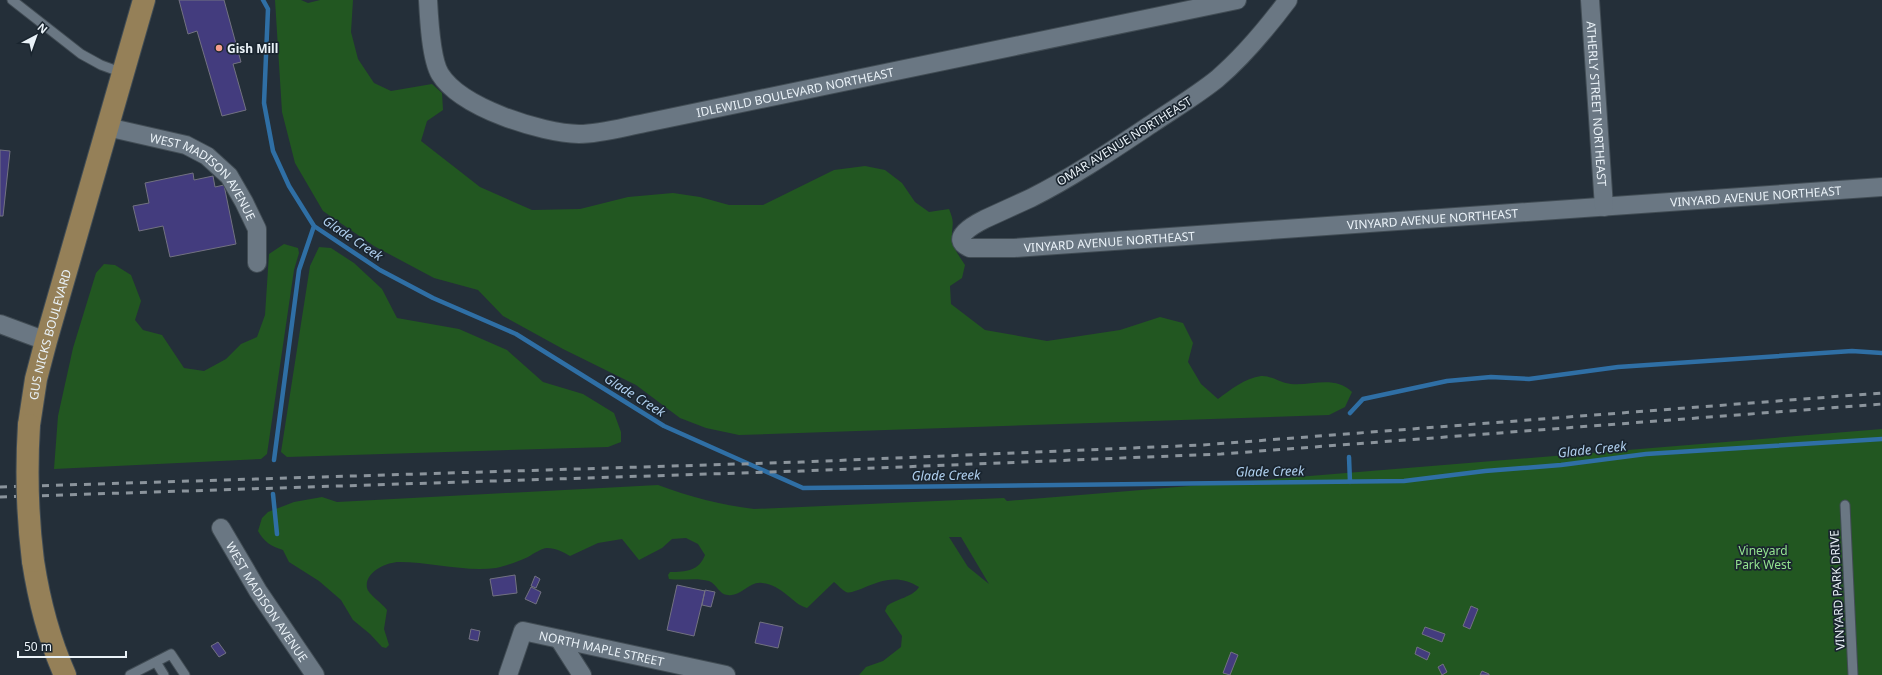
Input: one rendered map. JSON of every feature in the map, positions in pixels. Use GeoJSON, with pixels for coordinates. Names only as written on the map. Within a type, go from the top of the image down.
{"type":"FeatureCollection","features":[{"type":"Feature","properties":{"kind":"main road","name":"GUS NICKS BOULEVARD"},"geometry":{"type":"LineString","coordinates":[[65,675],[46,622],[36,583],[27,511],[26,467],[29,425],[36,379],[46,341],[144,0]]}},
{"type":"Feature","properties":{"kind":"street","name":"IDLEWILD BOULEVARD NORTHEAST"},"geometry":{"type":"LineString","coordinates":[[428,0],[435,62],[440,74],[448,84],[465,98],[487,110],[533,127],[561,133],[581,134],[645,123],[1237,0]]}},
{"type":"Feature","properties":{"kind":"street","name":"OMAR AVENUE NORTHEAST"},"geometry":{"type":"LineString","coordinates":[[983,248],[970,248],[965,246],[962,242],[964,231],[981,221],[1033,197],[1076,172],[1217,79],[1266,28],[1288,0]]}},
{"type":"Feature","properties":{"kind":"street","name":"ATHERLY STREET NORTHEAST"},"geometry":{"type":"LineString","coordinates":[[1590,0],[1604,207]]}},
{"type":"Feature","properties":{"kind":"street","name":"WEST MADISON AVENUE"},"geometry":{"type":"LineString","coordinates":[[107,127],[186,145],[207,156],[229,176],[244,202],[256,229],[257,262]]}},
{"type":"Feature","properties":{"kind":"street","name":"VINYARD AVENUE NORTHEAST"},"geometry":{"type":"LineString","coordinates":[[983,248],[1014,248],[1882,187]]}},
{"type":"Feature","properties":{"kind":"street"},"geometry":{"type":"LineString","coordinates":[[0,324],[46,341]]}},
{"type":"Feature","properties":{"kind":"street","name":"WEST MADISON AVENUE"},"geometry":{"type":"LineString","coordinates":[[221,528],[258,591],[315,675]]}},
{"type":"Feature","properties":{"kind":"street","name":"NORTH MAPLE STREET"},"geometry":{"type":"LineString","coordinates":[[508,675],[522,631],[707,673],[726,675]]}},
{"type":"Feature","properties":{"kind":"street"},"geometry":{"type":"LineString","coordinates":[[559,640],[582,675]]}},
{"type":"Feature","properties":{"kind":"lane"},"geometry":{"type":"LineString","coordinates":[[12,0],[81,54],[101,65],[123,73]]}},
{"type":"Feature","properties":{"kind":"lane","name":"VINYARD PARK DRIVE"},"geometry":{"type":"LineString","coordinates":[[1845,505],[1853,675]]}},
{"type":"Feature","properties":{"kind":"lane"},"geometry":{"type":"LineString","coordinates":[[130,675],[171,654],[185,675]]}},
{"type":"Feature","properties":{"kind":"lane"},"geometry":{"type":"LineString","coordinates":[[156,662],[164,675]]}},
{"type":"Feature","properties":{"kind":"green space"},"geometry":{"type":"Polygon","coordinates":[[[275,0],[301,0],[308,3],[320,0],[353,0],[351,32],[358,59],[374,83],[391,91],[432,84],[442,93],[443,110],[427,121],[421,141],[480,187],[532,210],[580,209],[628,197],[673,193],[700,197],[729,205],[763,205],[834,170],[865,166],[885,170],[902,183],[915,202],[929,212],[949,209],[953,220],[952,241],[965,265],[962,278],[950,286],[951,304],[985,330],[1047,341],[1120,330],[1160,317],[1183,323],[1193,343],[1188,362],[1201,384],[1218,399],[1249,379],[1261,376],[1291,384],[1323,382],[1338,384],[1352,392],[1345,407],[1329,415],[739,435],[706,428],[680,418],[636,385],[563,349],[503,316],[478,290],[434,278],[374,246],[323,211],[295,163],[282,112],[275,0]]]}},
{"type":"Feature","properties":{"kind":"green space"},"geometry":{"type":"Polygon","coordinates":[[[284,244],[298,248],[299,253],[294,270],[267,454],[261,459],[54,469],[58,416],[73,348],[96,273],[104,264],[115,265],[131,275],[141,301],[135,320],[143,330],[162,335],[184,368],[204,371],[226,359],[241,344],[257,337],[265,315],[269,254],[284,244]]]}},
{"type":"Feature","properties":{"kind":"green space"},"geometry":{"type":"Polygon","coordinates":[[[319,247],[331,248],[354,263],[382,289],[397,318],[459,329],[507,350],[543,382],[583,394],[614,413],[621,432],[621,442],[608,447],[287,457],[281,452],[310,266],[319,247]]]}},
{"type":"Feature","properties":{"kind":"green space","name":"Vineyard Park West"},"geometry":{"type":"Polygon","coordinates":[[[1882,429],[1882,675],[859,675],[866,667],[883,661],[901,647],[902,636],[885,611],[887,606],[909,596],[919,587],[904,581],[890,580],[876,583],[850,593],[843,590],[834,582],[807,608],[797,603],[776,587],[769,584],[753,584],[737,594],[725,595],[712,582],[709,581],[699,579],[669,579],[668,575],[670,572],[691,570],[699,564],[705,555],[698,544],[686,538],[672,539],[662,548],[639,560],[622,539],[598,543],[570,556],[556,549],[545,548],[521,560],[496,568],[472,569],[411,562],[394,562],[383,566],[377,569],[369,577],[367,588],[372,596],[387,610],[384,629],[389,645],[386,648],[382,647],[370,634],[353,620],[341,600],[319,581],[289,562],[283,550],[268,543],[258,531],[262,518],[268,512],[294,502],[322,497],[337,502],[658,485],[706,500],[754,509],[1004,498],[1007,501],[1882,429]],[[949,537],[968,567],[989,584],[961,537],[949,537]]]}},
{"type":"Feature","properties":{"kind":"building","name":"Gish Mill"},"geometry":{"type":"Polygon","coordinates":[[[179,0],[224,0],[241,62],[233,64],[246,110],[222,116],[197,31],[188,34],[179,0]]]}},
{"type":"Feature","properties":{"kind":"building"},"geometry":{"type":"Polygon","coordinates":[[[0,150],[10,151],[3,216],[0,216],[0,150]]]}},
{"type":"Feature","properties":{"kind":"building"},"geometry":{"type":"Polygon","coordinates":[[[193,173],[194,180],[213,176],[215,187],[224,185],[236,244],[170,257],[163,226],[139,231],[133,206],[149,203],[145,183],[193,173]]]}},
{"type":"Feature","properties":{"kind":"building"},"geometry":{"type":"Polygon","coordinates":[[[515,575],[517,593],[493,596],[490,579],[515,575]]]}},
{"type":"Feature","properties":{"kind":"building"},"geometry":{"type":"Polygon","coordinates":[[[535,576],[540,579],[536,588],[531,586],[535,576]]]}},
{"type":"Feature","properties":{"kind":"building"},"geometry":{"type":"Polygon","coordinates":[[[677,585],[705,591],[694,636],[667,630],[677,585]]]}},
{"type":"Feature","properties":{"kind":"building"},"geometry":{"type":"Polygon","coordinates":[[[531,587],[541,592],[536,604],[525,599],[531,587]]]}},
{"type":"Feature","properties":{"kind":"building"},"geometry":{"type":"Polygon","coordinates":[[[705,590],[715,592],[711,607],[702,605],[705,590]]]}},
{"type":"Feature","properties":{"kind":"building"},"geometry":{"type":"Polygon","coordinates":[[[1471,606],[1478,609],[1470,629],[1463,626],[1471,606]]]}},
{"type":"Feature","properties":{"kind":"building"},"geometry":{"type":"Polygon","coordinates":[[[760,622],[783,627],[778,648],[755,643],[760,622]]]}},
{"type":"Feature","properties":{"kind":"building"},"geometry":{"type":"Polygon","coordinates":[[[1425,627],[1445,634],[1442,642],[1422,634],[1425,627]]]}},
{"type":"Feature","properties":{"kind":"building"},"geometry":{"type":"Polygon","coordinates":[[[471,629],[480,631],[478,641],[469,639],[471,629]]]}},
{"type":"Feature","properties":{"kind":"building"},"geometry":{"type":"Polygon","coordinates":[[[218,642],[226,653],[219,657],[211,646],[218,642]]]}},
{"type":"Feature","properties":{"kind":"building"},"geometry":{"type":"Polygon","coordinates":[[[1417,647],[1430,653],[1427,660],[1415,654],[1417,647]]]}},
{"type":"Feature","properties":{"kind":"building"},"geometry":{"type":"Polygon","coordinates":[[[1231,652],[1238,655],[1230,675],[1223,673],[1231,652]]]}},
{"type":"Feature","properties":{"kind":"building"},"geometry":{"type":"Polygon","coordinates":[[[1443,664],[1447,672],[1442,675],[1438,667],[1443,664]]]}},
{"type":"Feature","properties":{"kind":"building"},"geometry":{"type":"Polygon","coordinates":[[[1482,671],[1489,674],[1489,675],[1480,675],[1482,671]]]}},
{"type":"Feature","properties":{"kind":"waterway","name":"Glade Creek"},"geometry":{"type":"LineString","coordinates":[[263,0],[268,9],[264,103],[273,151],[289,186],[314,226],[380,270],[433,298],[516,334],[664,426],[803,488],[1404,481],[1485,471],[1561,465],[1646,454],[1882,439]]}},
{"type":"Feature","properties":{"kind":"waterway"},"geometry":{"type":"LineString","coordinates":[[274,460],[299,270],[314,226]]}},
{"type":"Feature","properties":{"kind":"waterway"},"geometry":{"type":"LineString","coordinates":[[1350,413],[1363,399],[1447,381],[1491,377],[1529,379],[1618,367],[1852,351],[1882,353]]}},
{"type":"Feature","properties":{"kind":"waterway"},"geometry":{"type":"LineString","coordinates":[[1349,457],[1350,482]]}},
{"type":"Feature","properties":{"kind":"waterway"},"geometry":{"type":"LineString","coordinates":[[273,494],[277,534]]}},
{"type":"Feature","properties":{"kind":"railway"},"geometry":{"type":"LineString","coordinates":[[0,487],[802,462],[1202,445],[1882,393]]}},
{"type":"Feature","properties":{"kind":"railway"},"geometry":{"type":"LineString","coordinates":[[0,497],[802,471],[1221,454],[1882,404]]}},
{"type":"Feature","properties":{"kind":"place","name":"Gish Mill"},"geometry":{"type":"Point","coordinates":[219,48]}}]}
